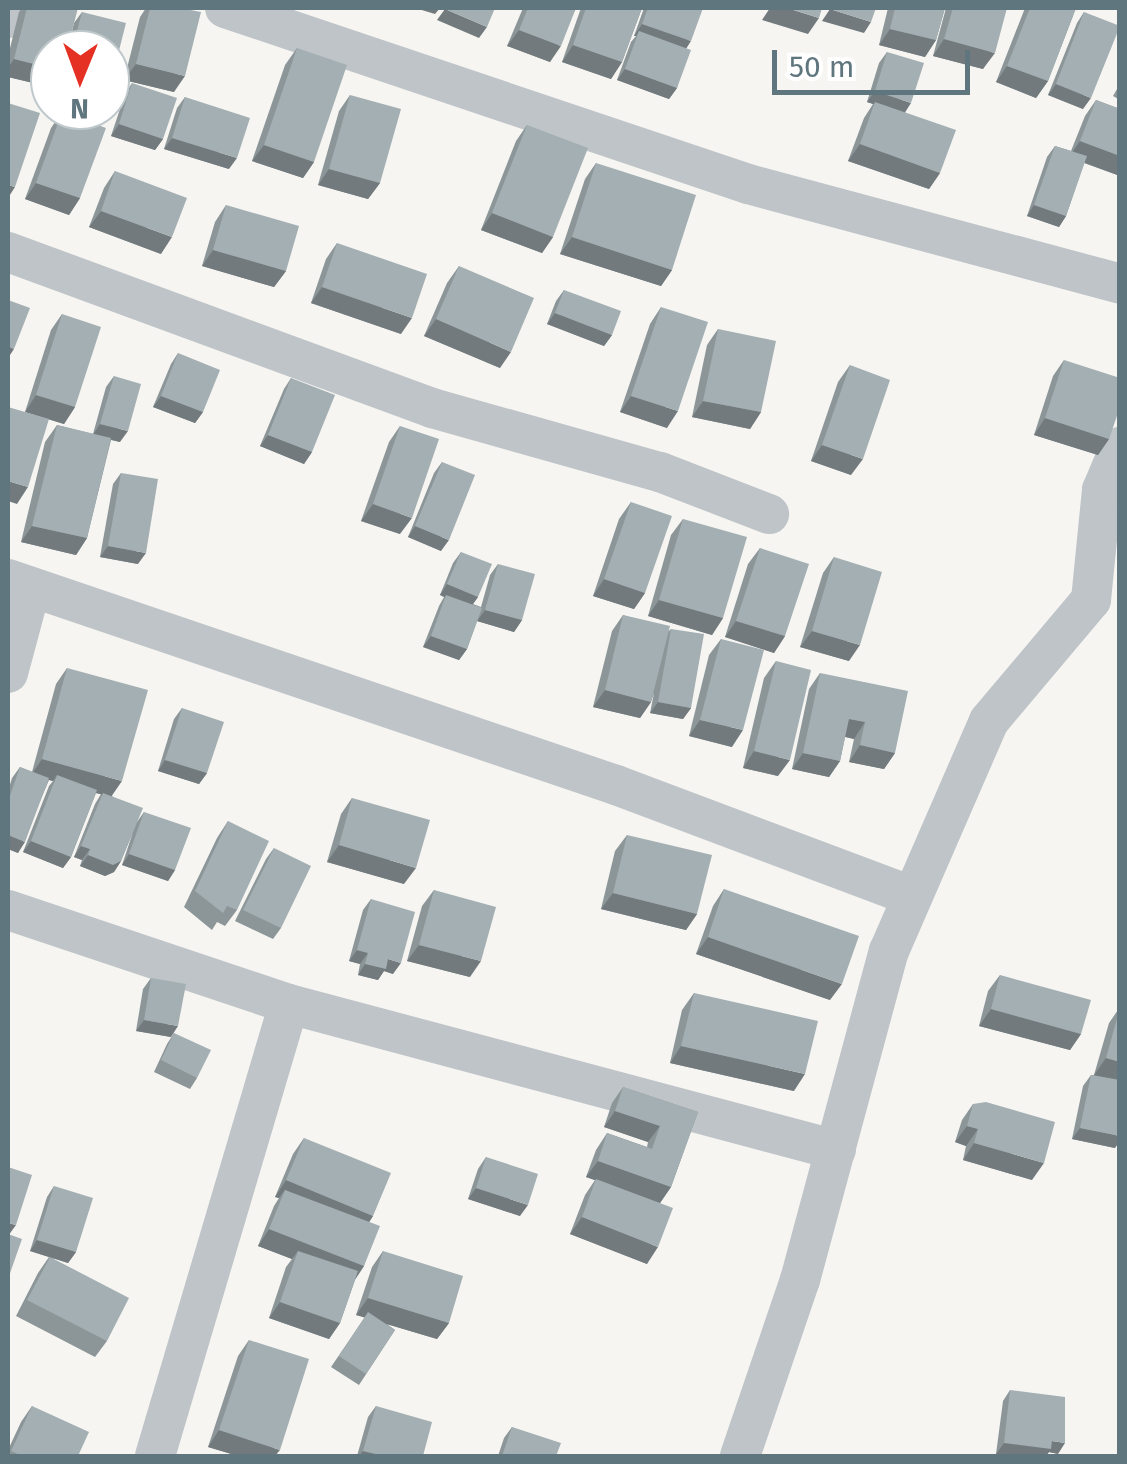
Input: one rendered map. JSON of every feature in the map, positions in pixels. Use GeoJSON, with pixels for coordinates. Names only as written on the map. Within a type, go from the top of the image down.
{"type":"FeatureCollection","features":[{"type":"Feature","properties":{"kind":"street"},"geometry":{"type":"LineString","coordinates":[[8,18],[12,8]]}},
{"type":"Feature","properties":{"kind":"street"},"geometry":{"type":"LineString","coordinates":[[225,8],[748,184],[1120,284]]}},
{"type":"Feature","properties":{"kind":"street"},"geometry":{"type":"LineString","coordinates":[[8,252],[432,408],[660,472],[769,514]]}},
{"type":"Feature","properties":{"kind":"street"},"geometry":{"type":"LineString","coordinates":[[740,1456],[911,896],[989,722],[1105,606],[1102,490],[1120,447]]}},
{"type":"Feature","properties":{"kind":"street"},"geometry":{"type":"LineString","coordinates":[[8,673],[19,583],[616,785],[911,896]]}},
{"type":"Feature","properties":{"kind":"street"},"geometry":{"type":"LineString","coordinates":[[8,910],[289,1004],[836,1150]]}},
{"type":"Feature","properties":{"kind":"street"},"geometry":{"type":"LineString","coordinates":[[155,1456],[289,1004]]}},
{"type":"Feature","properties":{"kind":"building"},"geometry":{"type":"Polygon","coordinates":[[[27,8],[78,8],[72,30],[30,30],[30,63],[14,59],[27,8]]]}},
{"type":"Feature","properties":{"kind":"building"},"geometry":{"type":"Polygon","coordinates":[[[150,8],[201,12],[185,76],[136,64],[150,8]]]}},
{"type":"Feature","properties":{"kind":"building"},"geometry":{"type":"Polygon","coordinates":[[[446,8],[495,8],[487,27],[446,8]]]}},
{"type":"Feature","properties":{"kind":"building"},"geometry":{"type":"Polygon","coordinates":[[[528,8],[576,8],[561,46],[519,30],[528,8]]]}},
{"type":"Feature","properties":{"kind":"building"},"geometry":{"type":"Polygon","coordinates":[[[586,8],[642,8],[622,62],[573,45],[586,8]]]}},
{"type":"Feature","properties":{"kind":"building"},"geometry":{"type":"Polygon","coordinates":[[[648,8],[703,8],[691,41],[642,24],[648,8]]]}},
{"type":"Feature","properties":{"kind":"building"},"geometry":{"type":"Polygon","coordinates":[[[787,8],[822,8],[819,18],[787,8]]]}},
{"type":"Feature","properties":{"kind":"building"},"geometry":{"type":"Polygon","coordinates":[[[830,8],[876,8],[871,22],[830,8]]]}},
{"type":"Feature","properties":{"kind":"building"},"geometry":{"type":"Polygon","coordinates":[[[895,8],[945,8],[936,40],[890,29],[895,8]]]}},
{"type":"Feature","properties":{"kind":"building"},"geometry":{"type":"Polygon","coordinates":[[[953,8],[1007,8],[995,53],[944,39],[953,8]]]}},
{"type":"Feature","properties":{"kind":"building"},"geometry":{"type":"Polygon","coordinates":[[[1030,8],[1076,8],[1048,81],[1007,66],[1030,8]]]}},
{"type":"Feature","properties":{"kind":"building"},"geometry":{"type":"Polygon","coordinates":[[[82,12],[126,23],[124,30],[77,30],[82,12]]]}},
{"type":"Feature","properties":{"kind":"building"},"geometry":{"type":"Polygon","coordinates":[[[1084,12],[1120,26],[1091,98],[1056,84],[1084,12]]]}},
{"type":"Feature","properties":{"kind":"building"},"geometry":{"type":"Polygon","coordinates":[[[639,31],[691,50],[677,88],[625,69],[639,31]]]}},
{"type":"Feature","properties":{"kind":"building"},"geometry":{"type":"Polygon","coordinates":[[[297,48],[347,65],[314,162],[264,145],[297,48]]]}},
{"type":"Feature","properties":{"kind":"building"},"geometry":{"type":"Polygon","coordinates":[[[887,52],[924,63],[911,103],[875,91],[887,52]]]}},
{"type":"Feature","properties":{"kind":"building"},"geometry":{"type":"Polygon","coordinates":[[[132,83],[177,98],[163,139],[130,128],[132,83]]]}},
{"type":"Feature","properties":{"kind":"building"},"geometry":{"type":"Polygon","coordinates":[[[350,95],[401,109],[380,183],[329,169],[350,95]]]}},
{"type":"Feature","properties":{"kind":"building"},"geometry":{"type":"Polygon","coordinates":[[[185,97],[250,118],[237,158],[172,138],[185,97]]]}},
{"type":"Feature","properties":{"kind":"building"},"geometry":{"type":"Polygon","coordinates":[[[1096,100],[1120,109],[1120,156],[1080,141],[1096,100]]]}},
{"type":"Feature","properties":{"kind":"building"},"geometry":{"type":"Polygon","coordinates":[[[875,102],[956,130],[940,173],[860,144],[875,102]]]}},
{"type":"Feature","properties":{"kind":"building"},"geometry":{"type":"Polygon","coordinates":[[[8,103],[30,110],[30,130],[34,130],[15,187],[8,185],[8,103]]]}},
{"type":"Feature","properties":{"kind":"building"},"geometry":{"type":"Polygon","coordinates":[[[527,125],[588,148],[553,237],[492,213],[527,125]]]}},
{"type":"Feature","properties":{"kind":"building"},"geometry":{"type":"Polygon","coordinates":[[[55,130],[105,130],[80,198],[36,183],[55,130]]]}},
{"type":"Feature","properties":{"kind":"building"},"geometry":{"type":"Polygon","coordinates":[[[1055,146],[1087,156],[1066,216],[1034,205],[1055,146]]]}},
{"type":"Feature","properties":{"kind":"building"},"geometry":{"type":"Polygon","coordinates":[[[596,163],[696,195],[672,270],[572,237],[596,163]]]}},
{"type":"Feature","properties":{"kind":"building"},"geometry":{"type":"Polygon","coordinates":[[[115,171],[187,198],[172,237],[101,211],[115,171]]]}},
{"type":"Feature","properties":{"kind":"building"},"geometry":{"type":"Polygon","coordinates":[[[226,205],[299,226],[286,271],[213,250],[226,205]]]}},
{"type":"Feature","properties":{"kind":"building"},"geometry":{"type":"Polygon","coordinates":[[[337,243],[427,274],[412,318],[322,287],[337,243]]]}},
{"type":"Feature","properties":{"kind":"building"},"geometry":{"type":"Polygon","coordinates":[[[459,266],[534,298],[511,352],[436,319],[459,266]]]}},
{"type":"Feature","properties":{"kind":"building"},"geometry":{"type":"Polygon","coordinates":[[[564,290],[621,311],[612,335],[555,313],[564,290]]]}},
{"type":"Feature","properties":{"kind":"building"},"geometry":{"type":"Polygon","coordinates":[[[8,300],[30,308],[14,349],[8,346],[8,300]]]}},
{"type":"Feature","properties":{"kind":"building"},"geometry":{"type":"Polygon","coordinates":[[[661,307],[708,322],[678,411],[631,396],[661,307]]]}},
{"type":"Feature","properties":{"kind":"building"},"geometry":{"type":"Polygon","coordinates":[[[62,314],[101,327],[75,407],[36,395],[62,314]]]}},
{"type":"Feature","properties":{"kind":"building"},"geometry":{"type":"Polygon","coordinates":[[[718,329],[776,341],[761,412],[703,401],[718,329]]]}},
{"type":"Feature","properties":{"kind":"building"},"geometry":{"type":"Polygon","coordinates":[[[178,353],[220,370],[203,412],[161,396],[178,353]]]}},
{"type":"Feature","properties":{"kind":"building"},"geometry":{"type":"Polygon","coordinates":[[[1064,360],[1120,378],[1120,407],[1109,439],[1045,418],[1064,360]]]}},
{"type":"Feature","properties":{"kind":"building"},"geometry":{"type":"Polygon","coordinates":[[[850,365],[890,380],[863,459],[822,445],[850,365]]]}},
{"type":"Feature","properties":{"kind":"building"},"geometry":{"type":"Polygon","coordinates":[[[114,376],[141,384],[128,431],[100,424],[114,376]]]}},
{"type":"Feature","properties":{"kind":"building"},"geometry":{"type":"Polygon","coordinates":[[[291,378],[335,395],[312,452],[268,435],[291,378]]]}},
{"type":"Feature","properties":{"kind":"building"},"geometry":{"type":"Polygon","coordinates":[[[8,407],[49,419],[28,487],[8,481],[8,407]]]}},
{"type":"Feature","properties":{"kind":"building"},"geometry":{"type":"Polygon","coordinates":[[[57,425],[111,438],[87,538],[32,526],[57,425]]]}},
{"type":"Feature","properties":{"kind":"building"},"geometry":{"type":"Polygon","coordinates":[[[400,426],[439,439],[412,518],[373,504],[400,426]]]}},
{"type":"Feature","properties":{"kind":"building"},"geometry":{"type":"Polygon","coordinates":[[[442,462],[475,475],[449,540],[415,526],[442,462]]]}},
{"type":"Feature","properties":{"kind":"building"},"geometry":{"type":"Polygon","coordinates":[[[121,473],[158,479],[146,553],[108,546],[121,473]]]}},
{"type":"Feature","properties":{"kind":"building"},"geometry":{"type":"Polygon","coordinates":[[[631,502],[672,516],[645,593],[604,579],[631,502]]]}},
{"type":"Feature","properties":{"kind":"building"},"geometry":{"type":"Polygon","coordinates":[[[683,519],[747,537],[723,618],[659,600],[683,519]]]}},
{"type":"Feature","properties":{"kind":"building"},"geometry":{"type":"Polygon","coordinates":[[[760,548],[809,564],[785,636],[736,621],[760,548]]]}},
{"type":"Feature","properties":{"kind":"building"},"geometry":{"type":"Polygon","coordinates":[[[461,552],[492,564],[478,597],[447,584],[461,552]]]}},
{"type":"Feature","properties":{"kind":"building"},"geometry":{"type":"Polygon","coordinates":[[[834,557],[882,572],[860,645],[812,631],[834,557]]]}},
{"type":"Feature","properties":{"kind":"building"},"geometry":{"type":"Polygon","coordinates":[[[498,564],[535,574],[522,620],[485,610],[498,564]]]}},
{"type":"Feature","properties":{"kind":"building"},"geometry":{"type":"Polygon","coordinates":[[[446,595],[482,608],[467,649],[431,636],[446,595]]]}},
{"type":"Feature","properties":{"kind":"building"},"geometry":{"type":"Polygon","coordinates":[[[623,615],[670,626],[651,702],[605,690],[623,615]]]}},
{"type":"Feature","properties":{"kind":"building"},"geometry":{"type":"Polygon","coordinates":[[[671,629],[704,634],[691,708],[658,702],[671,629]]]}},
{"type":"Feature","properties":{"kind":"building"},"geometry":{"type":"Polygon","coordinates":[[[721,639],[764,650],[743,730],[700,720],[721,639]]]}},
{"type":"Feature","properties":{"kind":"building"},"geometry":{"type":"Polygon","coordinates":[[[776,661],[811,670],[790,760],[754,751],[776,661]]]}},
{"type":"Feature","properties":{"kind":"building"},"geometry":{"type":"Polygon","coordinates":[[[67,668],[148,690],[122,781],[42,759],[67,668]]]}},
{"type":"Feature","properties":{"kind":"building"},"geometry":{"type":"Polygon","coordinates":[[[820,673],[908,691],[895,753],[860,745],[865,722],[849,719],[840,761],[803,753],[820,673]]]}},
{"type":"Feature","properties":{"kind":"building"},"geometry":{"type":"Polygon","coordinates":[[[182,708],[224,722],[207,773],[165,760],[182,708]]]}},
{"type":"Feature","properties":{"kind":"building"},"geometry":{"type":"Polygon","coordinates":[[[20,767],[49,778],[25,842],[8,835],[8,801],[20,767]]]}},
{"type":"Feature","properties":{"kind":"building"},"geometry":{"type":"Polygon","coordinates":[[[57,775],[97,790],[71,857],[31,841],[57,775]]]}},
{"type":"Feature","properties":{"kind":"building"},"geometry":{"type":"Polygon","coordinates":[[[103,793],[143,808],[121,861],[113,865],[88,855],[90,849],[81,846],[103,793]]]}},
{"type":"Feature","properties":{"kind":"building"},"geometry":{"type":"Polygon","coordinates":[[[352,798],[430,820],[416,868],[339,845],[352,798]]]}},
{"type":"Feature","properties":{"kind":"building"},"geometry":{"type":"Polygon","coordinates":[[[144,812],[191,828],[175,870],[129,854],[144,812]]]}},
{"type":"Feature","properties":{"kind":"building"},"geometry":{"type":"Polygon","coordinates":[[[228,821],[269,841],[237,910],[227,906],[223,913],[195,891],[228,821]]]}},
{"type":"Feature","properties":{"kind":"building"},"geometry":{"type":"Polygon","coordinates":[[[627,835],[712,855],[697,914],[613,893],[627,835]]]}},
{"type":"Feature","properties":{"kind":"building"},"geometry":{"type":"Polygon","coordinates":[[[274,848],[311,866],[281,928],[243,910],[274,848]]]}},
{"type":"Feature","properties":{"kind":"building"},"geometry":{"type":"Polygon","coordinates":[[[724,889],[859,936],[842,984],[708,937],[724,889]]]}},
{"type":"Feature","properties":{"kind":"building"},"geometry":{"type":"Polygon","coordinates":[[[434,890],[496,907],[481,961],[419,945],[434,890]]]}},
{"type":"Feature","properties":{"kind":"building"},"geometry":{"type":"Polygon","coordinates":[[[371,899],[415,912],[401,963],[388,959],[386,969],[365,964],[368,953],[357,950],[371,899]]]}},
{"type":"Feature","properties":{"kind":"building"},"geometry":{"type":"Polygon","coordinates":[[[1000,975],[1091,1000],[1081,1034],[991,1009],[1000,975]]]}},
{"type":"Feature","properties":{"kind":"building"},"geometry":{"type":"Polygon","coordinates":[[[151,978],[186,984],[178,1026],[144,1020],[151,978]]]}},
{"type":"Feature","properties":{"kind":"building"},"geometry":{"type":"Polygon","coordinates":[[[694,993],[818,1021],[805,1074],[681,1046],[694,993]]]}},
{"type":"Feature","properties":{"kind":"building"},"geometry":{"type":"Polygon","coordinates":[[[1120,1008],[1120,1062],[1106,1058],[1120,1008]]]}},
{"type":"Feature","properties":{"kind":"building"},"geometry":{"type":"Polygon","coordinates":[[[174,1033],[211,1050],[197,1078],[161,1060],[174,1033]]]}},
{"type":"Feature","properties":{"kind":"building"},"geometry":{"type":"Polygon","coordinates":[[[1091,1075],[1120,1080],[1120,1136],[1080,1128],[1091,1075]]]}},
{"type":"Feature","properties":{"kind":"building"},"geometry":{"type":"Polygon","coordinates":[[[623,1087],[698,1112],[671,1187],[598,1161],[607,1133],[652,1149],[660,1126],[615,1111],[623,1087]]]}},
{"type":"Feature","properties":{"kind":"building"},"geometry":{"type":"Polygon","coordinates":[[[986,1102],[1055,1122],[1044,1163],[974,1143],[978,1129],[967,1126],[973,1104],[986,1102]]]}},
{"type":"Feature","properties":{"kind":"building"},"geometry":{"type":"Polygon","coordinates":[[[304,1138],[391,1173],[373,1216],[286,1180],[304,1138]]]}},
{"type":"Feature","properties":{"kind":"building"},"geometry":{"type":"Polygon","coordinates":[[[486,1157],[538,1174],[528,1205],[476,1188],[486,1157]]]}},
{"type":"Feature","properties":{"kind":"building"},"geometry":{"type":"Polygon","coordinates":[[[8,1167],[32,1175],[16,1225],[8,1223],[8,1167]]]}},
{"type":"Feature","properties":{"kind":"building"},"geometry":{"type":"Polygon","coordinates":[[[596,1179],[673,1208],[658,1247],[582,1217],[596,1179]]]}},
{"type":"Feature","properties":{"kind":"building"},"geometry":{"type":"Polygon","coordinates":[[[54,1186],[93,1198],[76,1252],[37,1240],[54,1186]]]}},
{"type":"Feature","properties":{"kind":"building"},"geometry":{"type":"Polygon","coordinates":[[[285,1190],[380,1226],[364,1266],[269,1229],[285,1190]]]}},
{"type":"Feature","properties":{"kind":"building"},"geometry":{"type":"Polygon","coordinates":[[[8,1234],[22,1239],[8,1279],[8,1234]]]}},
{"type":"Feature","properties":{"kind":"building"},"geometry":{"type":"Polygon","coordinates":[[[298,1251],[358,1271],[340,1323],[280,1302],[298,1251]]]}},
{"type":"Feature","properties":{"kind":"building"},"geometry":{"type":"Polygon","coordinates":[[[383,1251],[463,1276],[449,1323],[368,1298],[383,1251]]]}},
{"type":"Feature","properties":{"kind":"building"},"geometry":{"type":"Polygon","coordinates":[[[50,1257],[129,1298],[107,1341],[27,1300],[50,1257]]]}},
{"type":"Feature","properties":{"kind":"building"},"geometry":{"type":"Polygon","coordinates":[[[368,1312],[395,1330],[366,1374],[339,1356],[368,1312]]]}},
{"type":"Feature","properties":{"kind":"building"},"geometry":{"type":"Polygon","coordinates":[[[249,1340],[309,1359],[280,1450],[219,1430],[249,1340]]]}},
{"type":"Feature","properties":{"kind":"building"},"geometry":{"type":"Polygon","coordinates":[[[1010,1390],[1065,1397],[1065,1443],[1052,1441],[1051,1449],[1004,1443],[1010,1390]]]}},
{"type":"Feature","properties":{"kind":"building"},"geometry":{"type":"Polygon","coordinates":[[[32,1406],[89,1432],[78,1456],[22,1456],[11,1451],[32,1406]]]}},
{"type":"Feature","properties":{"kind":"building"},"geometry":{"type":"Polygon","coordinates":[[[376,1406],[432,1422],[423,1456],[384,1456],[363,1451],[376,1406]]]}},
{"type":"Feature","properties":{"kind":"building"},"geometry":{"type":"Polygon","coordinates":[[[512,1427],[561,1443],[556,1456],[502,1456],[512,1427]]]}}]}
